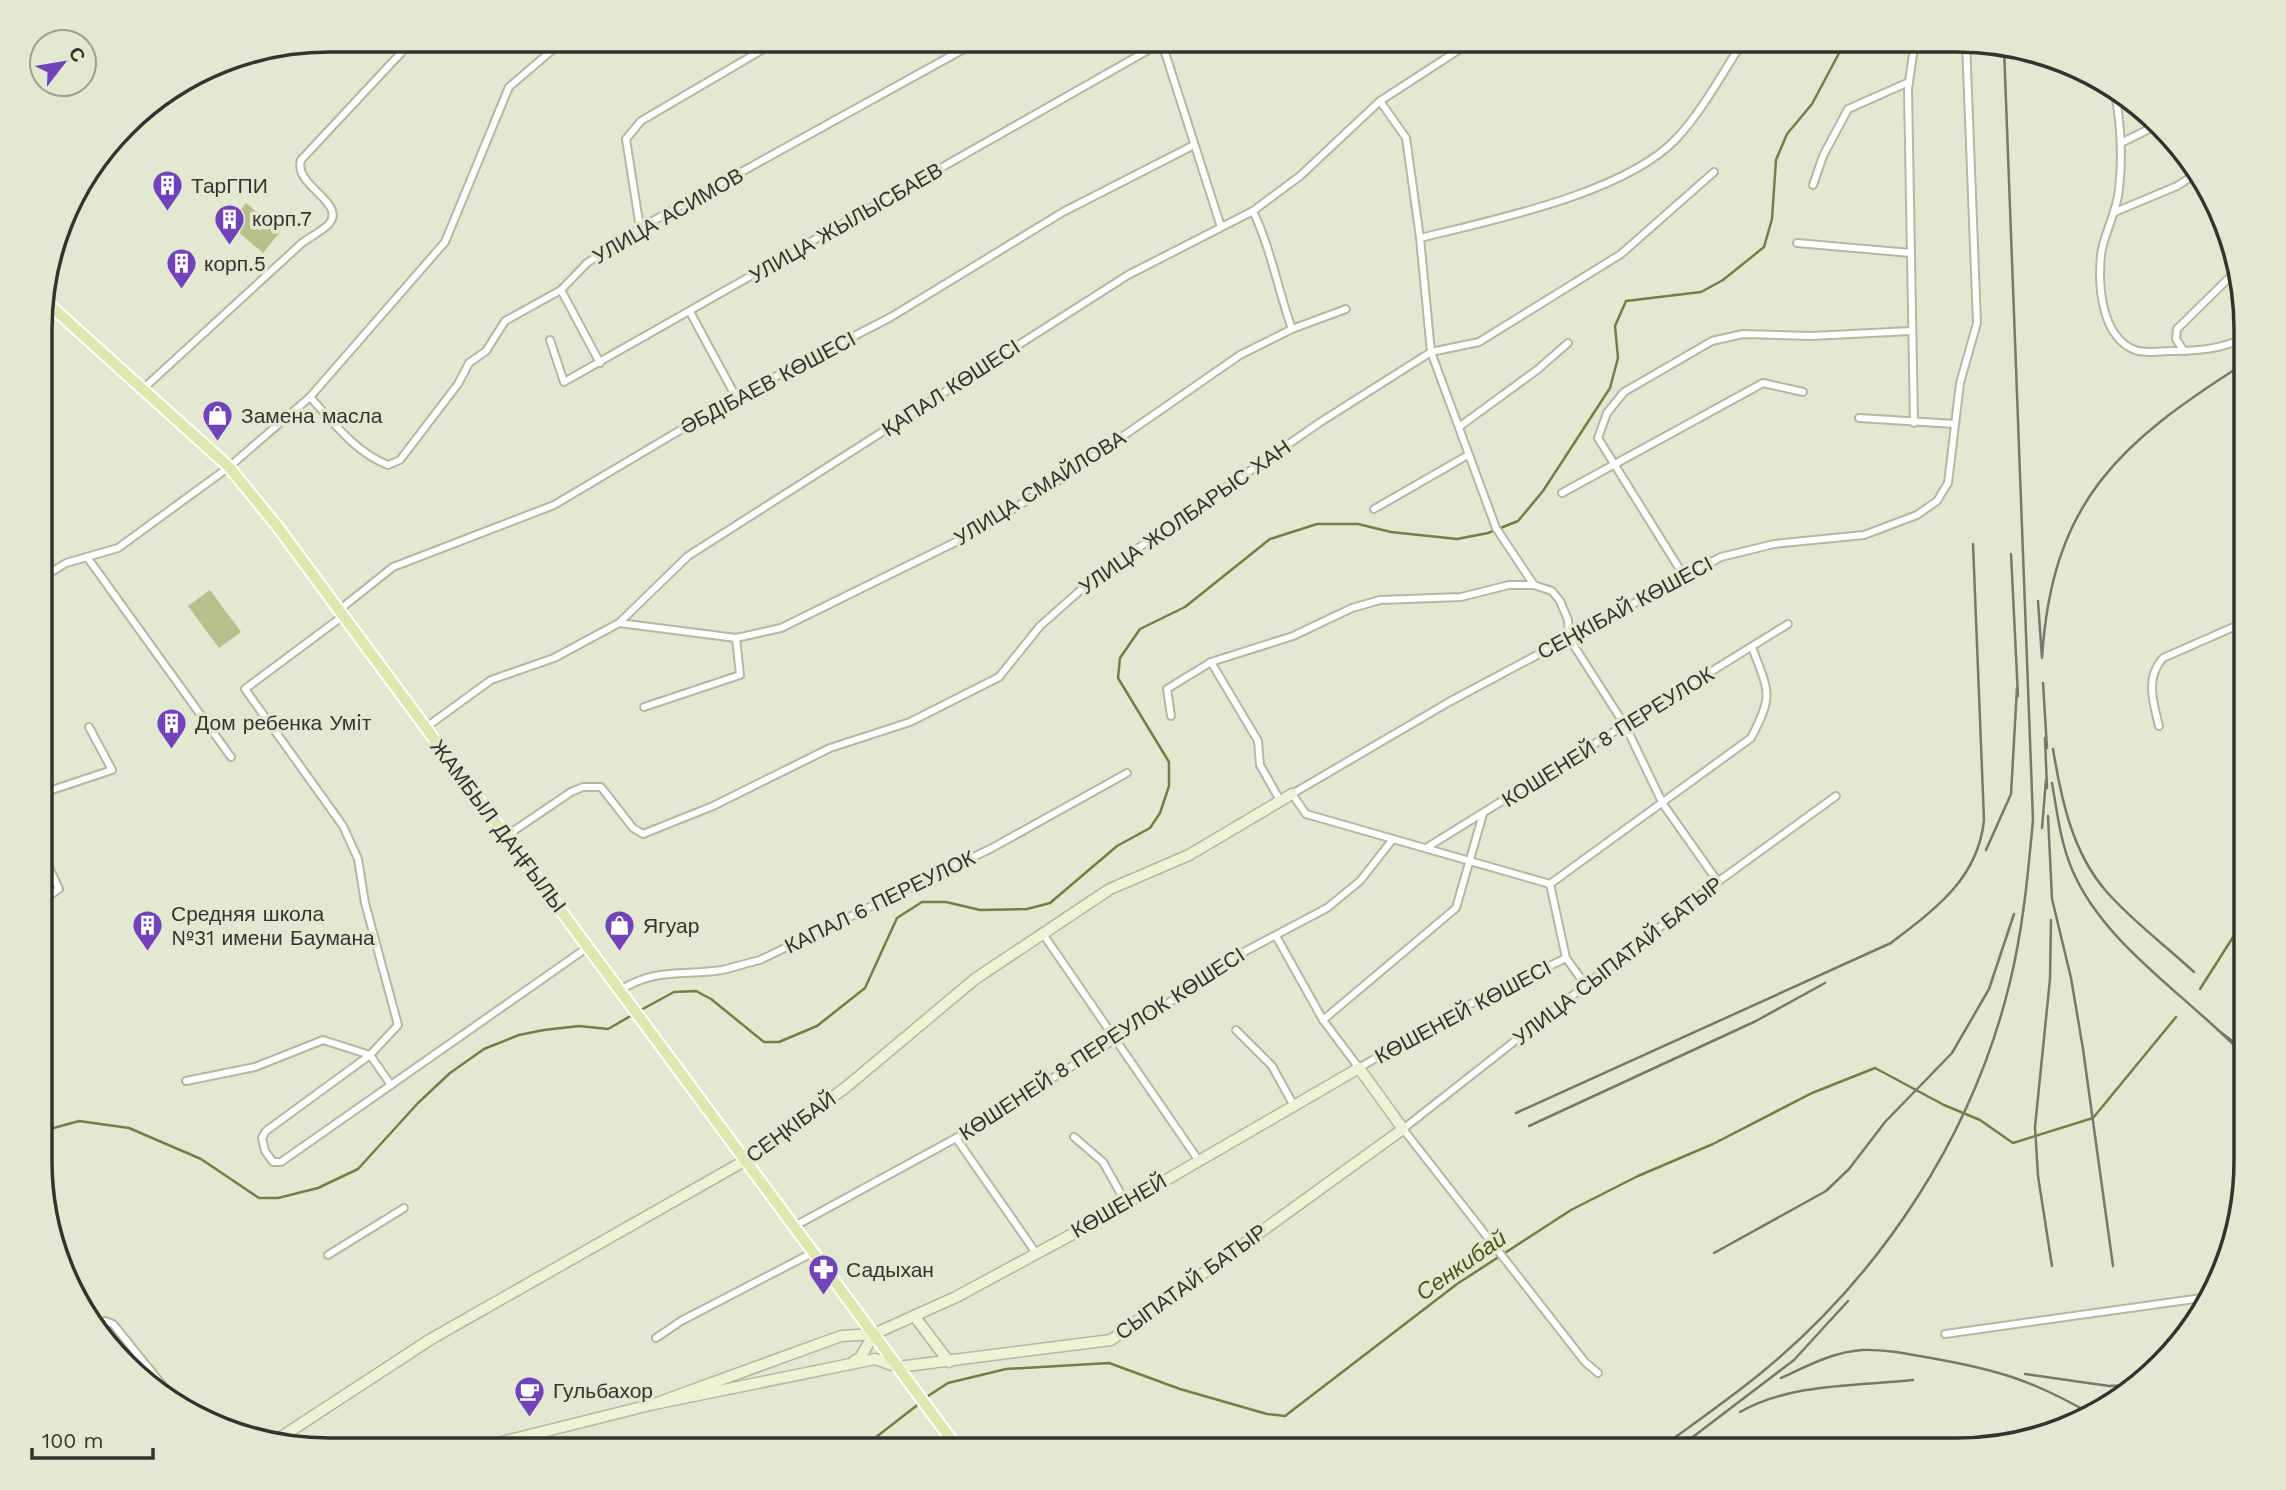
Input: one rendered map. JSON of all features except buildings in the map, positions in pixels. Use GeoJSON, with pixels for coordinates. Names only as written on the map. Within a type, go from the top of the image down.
{"type":"FeatureCollection","features":[{"type":"Feature","properties":{"kind":"main road","name":"ЖАМБЫЛ ДАҢҒЫЛЫ"},"geometry":{"type":"LineString","coordinates":[[53,308],[229,467],[341,613],[950,1438]]}},
{"type":"Feature","properties":{"kind":"street"},"geometry":{"type":"LineString","coordinates":[[144,388],[302,243],[329,223],[333,215],[332,208],[301,176],[298,168],[301,160],[402,52]]}},
{"type":"Feature","properties":{"kind":"street"},"geometry":{"type":"LineString","coordinates":[[52,572],[66,563],[118,548],[229,467],[310,397],[445,242],[509,87],[550,52]]}},
{"type":"Feature","properties":{"kind":"street"},"geometry":{"type":"LineString","coordinates":[[640,228],[626,139],[641,121],[759,52]]}},
{"type":"Feature","properties":{"kind":"street","name":"УЛИЦА АСИМОВ"},"geometry":{"type":"LineString","coordinates":[[310,397],[349,440],[373,459],[388,465],[400,460],[458,384],[469,363],[486,351],[505,321],[561,290],[587,262],[640,228],[958,52]]}},
{"type":"Feature","properties":{"kind":"street","name":"УЛИЦА ЖЫЛЫСБАЕВ"},"geometry":{"type":"LineString","coordinates":[[550,340],[564,382],[1144,52]]}},
{"type":"Feature","properties":{"kind":"street"},"geometry":{"type":"LineString","coordinates":[[1166,52],[1221,227]]}},
{"type":"Feature","properties":{"kind":"street","name":"ҚАПАЛ КӨШЕСІ"},"geometry":{"type":"LineString","coordinates":[[425,728],[491,680],[554,658],[619,623],[688,556],[1128,275],[1253,211],[1300,176],[1380,101],[1456,52]]}},
{"type":"Feature","properties":{"kind":"street"},"geometry":{"type":"LineString","coordinates":[[1420,238],[1558,201],[1650,162],[1678,137],[1736,52]]}},
{"type":"Feature","properties":{"kind":"street"},"geometry":{"type":"LineString","coordinates":[[1913,52],[1909,82],[1914,423]]}},
{"type":"Feature","properties":{"kind":"street","name":"СЕҢКІБАЙ КӨШЕСІ"},"geometry":{"type":"LineString","coordinates":[[1292,794],[1449,702],[1721,557],[1773,544],[1864,535],[1917,515],[1937,501],[1948,483],[1960,383],[1977,323],[1966,53]]}},
{"type":"Feature","properties":{"kind":"street"},"geometry":{"type":"LineString","coordinates":[[1813,185],[1848,108],[1909,82]]}},
{"type":"Feature","properties":{"kind":"street"},"geometry":{"type":"LineString","coordinates":[[1380,101],[1406,138],[1420,238],[1431,352],[1496,528],[1534,585]]}},
{"type":"Feature","properties":{"kind":"street"},"geometry":{"type":"LineString","coordinates":[[2117,104],[2123,142],[2115,212],[2101,251],[2102,305],[2109,322],[2124,343],[2133,349],[2220,349],[2234,343]]}},
{"type":"Feature","properties":{"kind":"street"},"geometry":{"type":"LineString","coordinates":[[2123,142],[2148,130]]}},
{"type":"Feature","properties":{"kind":"street","name":"ӘБДІБАЕВ КӨШЕСІ"},"geometry":{"type":"LineString","coordinates":[[370,1055],[398,1025],[365,903],[358,859],[327,801],[245,689],[341,613],[393,567],[554,505],[736,397],[891,317],[1063,212],[1194,145]]}},
{"type":"Feature","properties":{"kind":"street","name":"УЛИЦА ЖОЛБАРЫС ХАН"},"geometry":{"type":"LineString","coordinates":[[506,836],[571,792],[583,787],[601,787],[633,828],[643,834],[713,806],[830,747],[910,722],[999,677],[1040,626],[1092,580],[1322,421],[1431,352],[1479,342],[1621,254],[1714,172]]}},
{"type":"Feature","properties":{"kind":"street"},"geometry":{"type":"LineString","coordinates":[[2115,212],[2189,179]]}},
{"type":"Feature","properties":{"kind":"street"},"geometry":{"type":"LineString","coordinates":[[1253,211],[1267,240],[1279,293],[1292,329]]}},
{"type":"Feature","properties":{"kind":"street"},"geometry":{"type":"LineString","coordinates":[[1797,243],[1911,253]]}},
{"type":"Feature","properties":{"kind":"street"},"geometry":{"type":"LineString","coordinates":[[2184,351],[2176,339],[2177,329],[2229,279]]}},
{"type":"Feature","properties":{"kind":"street"},"geometry":{"type":"LineString","coordinates":[[561,290],[600,363]]}},
{"type":"Feature","properties":{"kind":"street","name":"УЛИЦА СМАЙЛОВА"},"geometry":{"type":"LineString","coordinates":[[619,623],[736,638],[781,628],[980,530],[1064,477],[1240,355],[1292,329],[1346,309]]}},
{"type":"Feature","properties":{"kind":"street"},"geometry":{"type":"LineString","coordinates":[[690,312],[736,397]]}},
{"type":"Feature","properties":{"kind":"street"},"geometry":{"type":"LineString","coordinates":[[1684,576],[1598,438],[1607,413],[1624,392],[1712,341],[1743,334],[1811,336],[1911,331]]}},
{"type":"Feature","properties":{"kind":"street"},"geometry":{"type":"LineString","coordinates":[[1459,427],[1537,370],[1568,343]]}},
{"type":"Feature","properties":{"kind":"street"},"geometry":{"type":"LineString","coordinates":[[1562,493],[1615,462],[1678,432],[1763,383],[1803,392]]}},
{"type":"Feature","properties":{"kind":"street"},"geometry":{"type":"LineString","coordinates":[[1859,418],[1955,424]]}},
{"type":"Feature","properties":{"kind":"street"},"geometry":{"type":"LineString","coordinates":[[1374,509],[1468,455]]}},
{"type":"Feature","properties":{"kind":"street"},"geometry":{"type":"LineString","coordinates":[[87,557],[231,757]]}},
{"type":"Feature","properties":{"kind":"street"},"geometry":{"type":"LineString","coordinates":[[1171,716],[1167,689],[1211,662],[1293,636],[1352,608],[1380,600],[1461,597],[1509,585],[1534,585],[1552,591],[1560,601],[1568,620],[1569,638],[1626,727],[1663,804],[1718,882]]}},
{"type":"Feature","properties":{"kind":"street","name":"КОШЕНЕЙ 8 ПЕРЕУЛОК"},"geometry":{"type":"LineString","coordinates":[[1426,848],[1626,727],[1788,624]]}},
{"type":"Feature","properties":{"kind":"street"},"geometry":{"type":"LineString","coordinates":[[2159,726],[2152,696],[2154,668],[2163,658],[2234,627]]}},
{"type":"Feature","properties":{"kind":"street"},"geometry":{"type":"LineString","coordinates":[[644,707],[740,675],[736,638]]}},
{"type":"Feature","properties":{"kind":"street"},"geometry":{"type":"LineString","coordinates":[[1550,884],[1751,738],[1768,705],[1765,684],[1752,647]]}},
{"type":"Feature","properties":{"kind":"street"},"geometry":{"type":"LineString","coordinates":[[1211,662],[1258,741],[1260,765],[1280,802]]}},
{"type":"Feature","properties":{"kind":"street"},"geometry":{"type":"LineString","coordinates":[[52,790],[112,770],[89,727]]}},
{"type":"Feature","properties":{"kind":"street","name":"КАПАЛ 6 ПЕРЕУЛОК"},"geometry":{"type":"LineString","coordinates":[[620,990],[645,978],[680,971],[720,970],[760,960],[992,848],[1127,773]]}},
{"type":"Feature","properties":{"kind":"street"},"geometry":{"type":"LineString","coordinates":[[1292,794],[1306,814],[1550,884]]}},
{"type":"Feature","properties":{"kind":"street","name":"СЕҢКІБАЙ"},"geometry":{"type":"LineString","coordinates":[[286,1434],[431,1339],[746,1160],[845,1088],[975,979],[1110,890],[1189,855],[1292,794]]}},
{"type":"Feature","properties":{"kind":"street","name":"УЛИЦА СЫПАТАЙ БАТЫР"},"geometry":{"type":"LineString","coordinates":[[1403,1129],[1718,882],[1836,796]]}},
{"type":"Feature","properties":{"kind":"street"},"geometry":{"type":"LineString","coordinates":[[1324,1020],[1457,908],[1468,860],[1483,814]]}},
{"type":"Feature","properties":{"kind":"street","name":"КӨШЕНЕЙ 8 ПЕРЕУЛОК КӨШЕСІ"},"geometry":{"type":"LineString","coordinates":[[793,1227],[956,1138],[1114,1040],[1242,953],[1327,908],[1360,881],[1393,839]]}},
{"type":"Feature","properties":{"kind":"street"},"geometry":{"type":"LineString","coordinates":[[52,874],[59,889],[52,894]]}},
{"type":"Feature","properties":{"kind":"street"},"geometry":{"type":"LineString","coordinates":[[1550,884],[1566,958],[1587,987]]}},
{"type":"Feature","properties":{"kind":"street"},"geometry":{"type":"LineString","coordinates":[[1043,934],[1199,1161]]}},
{"type":"Feature","properties":{"kind":"street"},"geometry":{"type":"LineString","coordinates":[[1276,936],[1324,1020],[1403,1129],[1585,1362],[1598,1373]]}},
{"type":"Feature","properties":{"kind":"street"},"geometry":{"type":"LineString","coordinates":[[370,1055],[266,1131],[262,1138],[265,1151],[273,1162],[281,1163],[588,947]]}},
{"type":"Feature","properties":{"kind":"street","name":"КӨШЕНЕЙ КӨШЕСІ"},"geometry":{"type":"LineString","coordinates":[[1359,1068],[1455,1011],[1566,958]]}},
{"type":"Feature","properties":{"kind":"street"},"geometry":{"type":"LineString","coordinates":[[1236,1030],[1272,1066],[1294,1106]]}},
{"type":"Feature","properties":{"kind":"street"},"geometry":{"type":"LineString","coordinates":[[186,1081],[255,1067],[323,1040],[370,1055],[391,1085]]}},
{"type":"Feature","properties":{"kind":"street","name":"КӨШЕНЕЙ"},"geometry":{"type":"LineString","coordinates":[[874,1334],[915,1317],[1036,1253],[1359,1068]]}},
{"type":"Feature","properties":{"kind":"street","name":"СЫПАТАЙ БАТЫР"},"geometry":{"type":"LineString","coordinates":[[898,1367],[1111,1339],[1403,1129]]}},
{"type":"Feature","properties":{"kind":"street"},"geometry":{"type":"LineString","coordinates":[[1074,1137],[1103,1162],[1126,1203]]}},
{"type":"Feature","properties":{"kind":"street"},"geometry":{"type":"LineString","coordinates":[[956,1138],[1036,1253]]}},
{"type":"Feature","properties":{"kind":"street"},"geometry":{"type":"LineString","coordinates":[[328,1255],[404,1208]]}},
{"type":"Feature","properties":{"kind":"street"},"geometry":{"type":"LineString","coordinates":[[656,1338],[681,1321],[812,1253]]}},
{"type":"Feature","properties":{"kind":"street"},"geometry":{"type":"LineString","coordinates":[[1945,1334],[2196,1299]]}},
{"type":"Feature","properties":{"kind":"street"},"geometry":{"type":"LineString","coordinates":[[915,1317],[949,1362]]}},
{"type":"Feature","properties":{"kind":"street"},"geometry":{"type":"LineString","coordinates":[[104,1321],[113,1324],[155,1375]]}},
{"type":"Feature","properties":{"kind":"street"},"geometry":{"type":"LineString","coordinates":[[852,1363],[860,1358],[874,1334]]}},
{"type":"Feature","properties":{"kind":"street"},"geometry":{"type":"LineString","coordinates":[[654,1404],[841,1336],[874,1334]]}},
{"type":"Feature","properties":{"kind":"street"},"geometry":{"type":"LineString","coordinates":[[518,1438],[654,1404],[852,1363],[875,1359],[898,1367]]}},
{"type":"Feature","properties":{"kind":"green space"},"geometry":{"type":"Polygon","coordinates":[[[246,203],[280,232],[263,253],[229,224],[246,203]]]}},
{"type":"Feature","properties":{"kind":"green space"},"geometry":{"type":"Polygon","coordinates":[[[210,590],[241,632],[219,648],[188,606],[210,590]]]}},
{"type":"Feature","properties":{"kind":"waterway"},"geometry":{"type":"LineString","coordinates":[[639,1011],[674,992],[696,991],[711,999],[764,1042],[779,1042],[817,1026],[865,988],[897,918],[922,902],[946,902],[980,910],[1027,909],[1050,903],[1117,846],[1150,828],[1160,813],[1169,786],[1169,762],[1118,678],[1120,658],[1140,629],[1185,607],[1270,539],[1317,524],[1358,524],[1391,532],[1457,539],[1488,533],[1518,521],[1543,491],[1610,388],[1618,358],[1615,326],[1626,301],[1701,292],[1723,280],[1764,247],[1772,219],[1776,160],[1787,134],[1812,104],[1840,52]]}},
{"type":"Feature","properties":{"kind":"waterway"},"geometry":{"type":"LineString","coordinates":[[2200,989],[2234,936]]}},
{"type":"Feature","properties":{"kind":"waterway"},"geometry":{"type":"LineString","coordinates":[[52,1128],[79,1121],[129,1128],[201,1159],[259,1198],[278,1198],[318,1188],[358,1169],[418,1103],[450,1073],[484,1049],[519,1035],[544,1030],[579,1026],[608,1029],[634,1014]]}},
{"type":"Feature","properties":{"kind":"waterway","name":"Сенкибай"},"geometry":{"type":"LineString","coordinates":[[925,1398],[948,1383],[1006,1369],[1109,1363],[1180,1389],[1267,1414],[1285,1416],[1457,1284],[1571,1210],[1638,1176],[1713,1144],[1812,1093],[1875,1068],[1944,1105],[1980,1120],[2013,1143],[2093,1118],[2176,1017]]}},
{"type":"Feature","properties":{"kind":"waterway"},"geometry":{"type":"LineString","coordinates":[[875,1438],[920,1403]]}},
{"type":"Feature","properties":{"kind":"railway"},"geometry":{"type":"LineString","coordinates":[[1674,1438],[1749,1383],[1805,1334],[1846,1292],[1883,1246],[1917,1198],[1947,1147],[1972,1094],[1994,1039],[2015,962],[2033,820],[2004,57]]}},
{"type":"Feature","properties":{"kind":"railway"},"geometry":{"type":"LineString","coordinates":[[2038,601],[2042,658],[2048,604],[2060,557],[2077,517],[2100,482],[2128,450],[2162,421],[2234,370]]}},
{"type":"Feature","properties":{"kind":"railway"},"geometry":{"type":"LineString","coordinates":[[1516,1113],[1891,943],[1952,891],[1973,859],[1984,820],[1973,544]]}},
{"type":"Feature","properties":{"kind":"railway"},"geometry":{"type":"LineString","coordinates":[[2011,554],[2018,696]]}},
{"type":"Feature","properties":{"kind":"railway"},"geometry":{"type":"LineString","coordinates":[[2043,683],[2047,748]]}},
{"type":"Feature","properties":{"kind":"railway"},"geometry":{"type":"LineString","coordinates":[[1986,850],[2011,794],[2017,688]]}},
{"type":"Feature","properties":{"kind":"railway"},"geometry":{"type":"LineString","coordinates":[[2045,738],[2047,788]]}},
{"type":"Feature","properties":{"kind":"railway"},"geometry":{"type":"LineString","coordinates":[[2053,749],[2070,824],[2094,876],[2126,912],[2194,972]]}},
{"type":"Feature","properties":{"kind":"railway"},"geometry":{"type":"LineString","coordinates":[[2042,828],[2046,780]]}},
{"type":"Feature","properties":{"kind":"railway"},"geometry":{"type":"LineString","coordinates":[[2052,783],[2067,857],[2083,891],[2098,914],[2136,956],[2218,1030]]}},
{"type":"Feature","properties":{"kind":"railway"},"geometry":{"type":"LineString","coordinates":[[2048,816],[2052,899],[2071,978],[2083,1049],[2113,1266]]}},
{"type":"Feature","properties":{"kind":"railway"},"geometry":{"type":"LineString","coordinates":[[1714,1253],[1826,1191],[1849,1169],[1885,1122],[1952,1053],[1989,989],[2014,914]]}},
{"type":"Feature","properties":{"kind":"railway"},"geometry":{"type":"LineString","coordinates":[[2051,920],[2050,979],[2035,1127],[2038,1176],[2052,1266]]}},
{"type":"Feature","properties":{"kind":"railway"},"geometry":{"type":"LineString","coordinates":[[1529,1126],[1756,1021],[1825,983]]}},
{"type":"Feature","properties":{"kind":"railway"},"geometry":{"type":"LineString","coordinates":[[2234,1042],[2218,1030],[2234,1045]]}},
{"type":"Feature","properties":{"kind":"railway"},"geometry":{"type":"LineString","coordinates":[[1691,1438],[1794,1360],[1848,1301]]}},
{"type":"Feature","properties":{"kind":"railway"},"geometry":{"type":"LineString","coordinates":[[1781,1378],[1820,1360],[1841,1354],[1862,1350],[1888,1351],[1996,1372],[2051,1393],[2080,1408]]}},
{"type":"Feature","properties":{"kind":"railway"},"geometry":{"type":"LineString","coordinates":[[2025,1374],[2117,1386]]}},
{"type":"Feature","properties":{"kind":"railway"},"geometry":{"type":"LineString","coordinates":[[1740,1412],[1760,1403],[1802,1391],[1913,1380]]}},
{"type":"Feature","properties":{"kind":"place","name":"ТарГПИ"},"geometry":{"type":"Point","coordinates":[168,213]}},
{"type":"Feature","properties":{"kind":"place","name":"корп.7"},"geometry":{"type":"Point","coordinates":[229,246]}},
{"type":"Feature","properties":{"kind":"place","name":"корп.5"},"geometry":{"type":"Point","coordinates":[181,291]}},
{"type":"Feature","properties":{"kind":"place","name":"Замена масла"},"geometry":{"type":"Point","coordinates":[218,443]}},
{"type":"Feature","properties":{"kind":"place","name":"Дом ребенка Умiт"},"geometry":{"type":"Point","coordinates":[172,750]}},
{"type":"Feature","properties":{"kind":"place","name":"Средняя школа №31 имени Баумана"},"geometry":{"type":"Point","coordinates":[148,953]}},
{"type":"Feature","properties":{"kind":"place","name":"Ягуар"},"geometry":{"type":"Point","coordinates":[620,953]}},
{"type":"Feature","properties":{"kind":"place","name":"Садыхан"},"geometry":{"type":"Point","coordinates":[823,1297]}},
{"type":"Feature","properties":{"kind":"place","name":"Гульбахор"},"geometry":{"type":"Point","coordinates":[530,1418]}}]}
